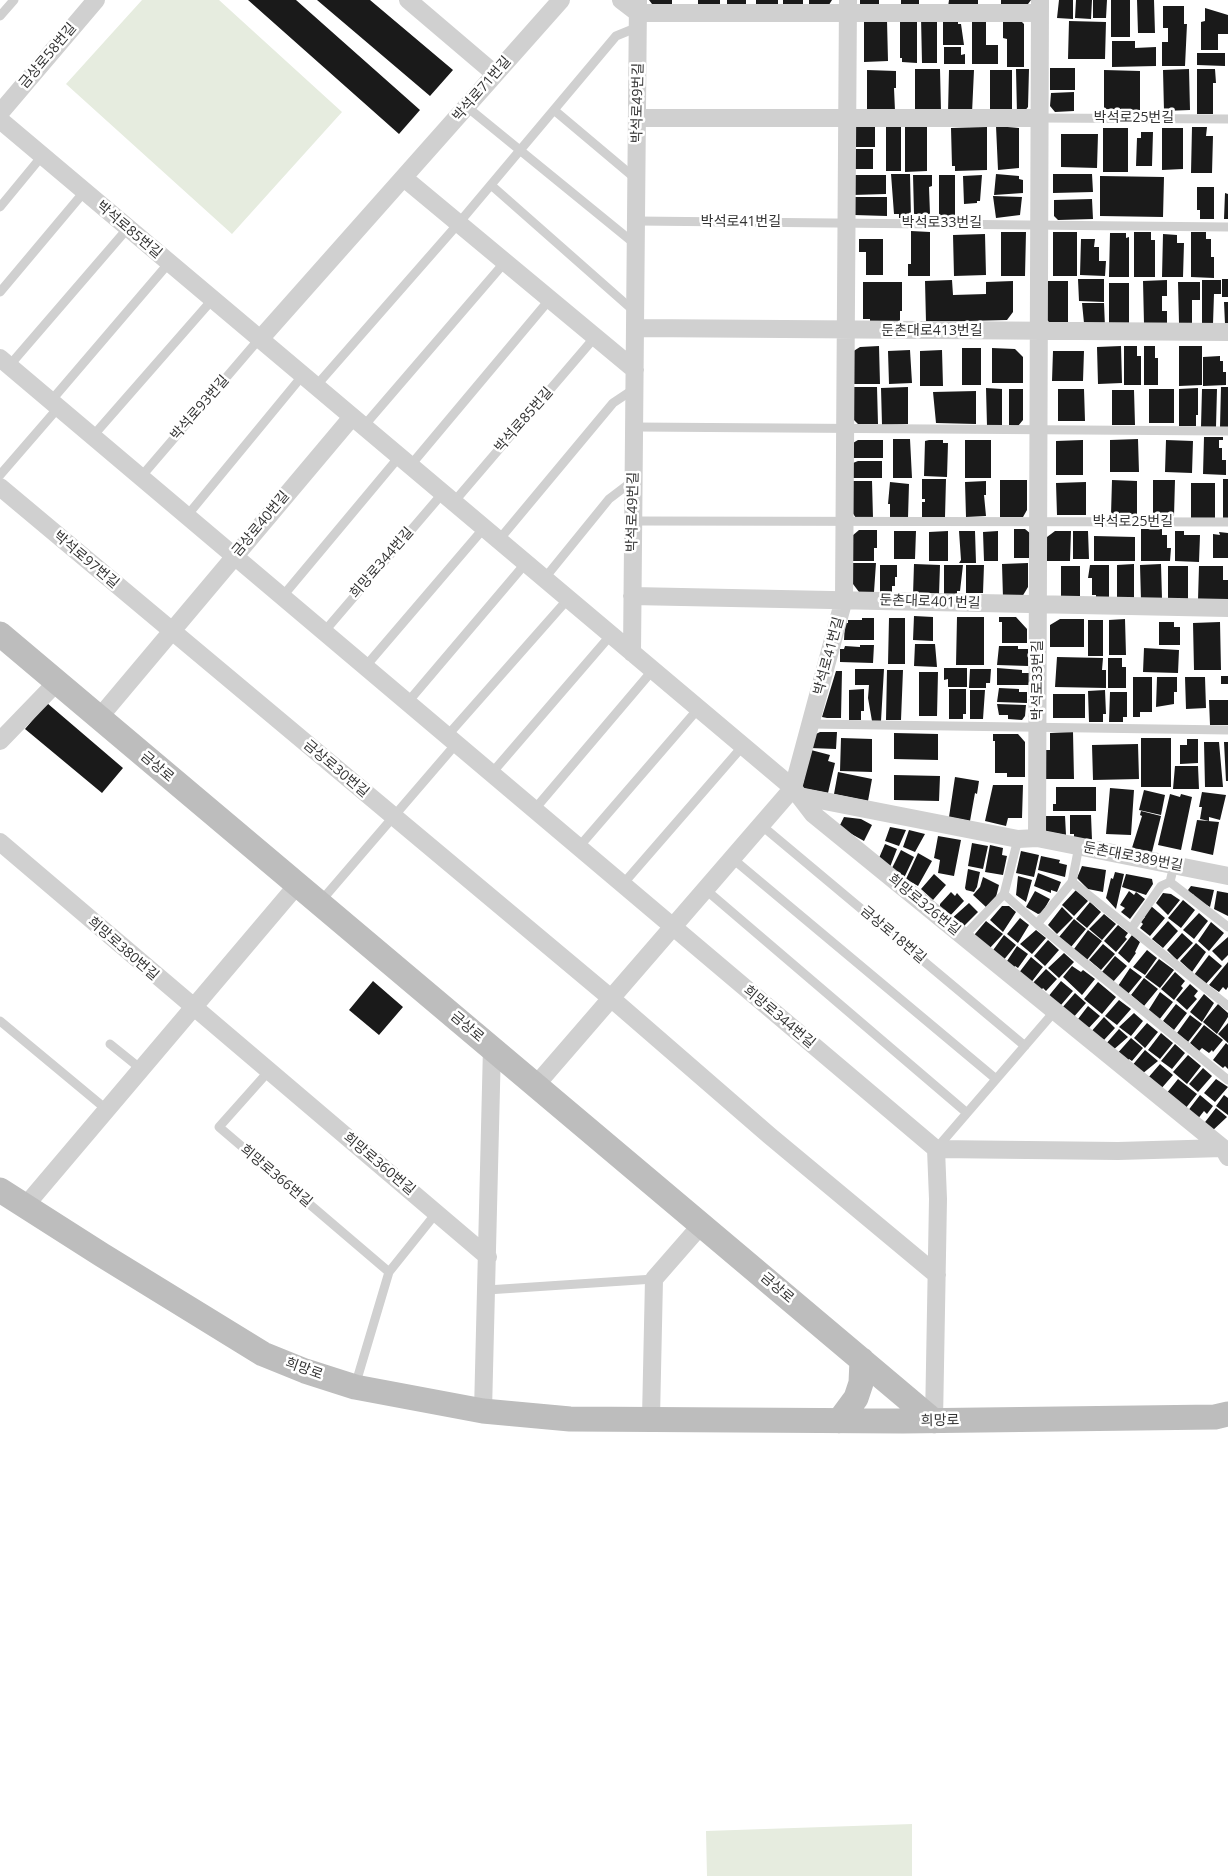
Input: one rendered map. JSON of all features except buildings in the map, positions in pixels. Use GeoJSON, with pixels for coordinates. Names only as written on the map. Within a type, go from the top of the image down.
{"type":"FeatureCollection","features":[{"type":"Feature","properties":{"kind":"main road","name":"금상로"},"geometry":{"type":"LineString","coordinates":[[0,634],[934,1421]]}},
{"type":"Feature","properties":{"kind":"main road","name":"희망로"},"geometry":{"type":"LineString","coordinates":[[0,1190],[263,1354],[305,1371],[355,1386],[483,1411],[570,1419],[651,1418],[839,1421],[1206,1418],[1228,1414]]}},
{"type":"Feature","properties":{"kind":"main road"},"geometry":{"type":"LineString","coordinates":[[839,1421],[856,1398],[861,1384],[862,1360]]}},
{"type":"Feature","properties":{"kind":"street","name":"금상로58번길"},"geometry":{"type":"LineString","coordinates":[[0,113],[96,0]]}},
{"type":"Feature","properties":{"kind":"street"},"geometry":{"type":"LineString","coordinates":[[408,0],[495,74]]}},
{"type":"Feature","properties":{"kind":"street","name":"박석로71번길"},"geometry":{"type":"LineString","coordinates":[[404,178],[561,0]]}},
{"type":"Feature","properties":{"kind":"street"},"geometry":{"type":"LineString","coordinates":[[621,0],[638,13],[847,6]]}},
{"type":"Feature","properties":{"kind":"street","name":"박석로33번길"},"geometry":{"type":"LineString","coordinates":[[847,6],[1040,6],[1037,838]]}},
{"type":"Feature","properties":{"kind":"street","name":"박석로41번길"},"geometry":{"type":"LineString","coordinates":[[796,792],[810,724],[844,599],[847,6]]}},
{"type":"Feature","properties":{"kind":"street","name":"박석로49번길"},"geometry":{"type":"LineString","coordinates":[[632,653],[638,13]]}},
{"type":"Feature","properties":{"kind":"street"},"geometry":{"type":"LineString","coordinates":[[638,118],[1039,118]]}},
{"type":"Feature","properties":{"kind":"street","name":"박석로85번길"},"geometry":{"type":"LineString","coordinates":[[0,120],[168,264],[260,338],[404,462],[632,653]]}},
{"type":"Feature","properties":{"kind":"street"},"geometry":{"type":"LineString","coordinates":[[260,338],[404,178],[635,370]]}},
{"type":"Feature","properties":{"kind":"street","name":"둔촌대로413번길"},"geometry":{"type":"LineString","coordinates":[[635,320],[845,330],[1228,332]]}},
{"type":"Feature","properties":{"kind":"street"},"geometry":{"type":"LineString","coordinates":[[5,362],[233,557]]}},
{"type":"Feature","properties":{"kind":"street","name":"금상로40번길"},"geometry":{"type":"LineString","coordinates":[[98,718],[233,557],[358,422]]}},
{"type":"Feature","properties":{"kind":"street","name":"박석로97번길"},"geometry":{"type":"LineString","coordinates":[[0,487],[172,632]]}},
{"type":"Feature","properties":{"kind":"street","name":"희망로344번길"},"geometry":{"type":"LineString","coordinates":[[233,557],[623,884],[936,1150]]}},
{"type":"Feature","properties":{"kind":"street","name":"둔촌대로401번길"},"geometry":{"type":"LineString","coordinates":[[632,596],[1228,608]]}},
{"type":"Feature","properties":{"kind":"street","name":"금상로30번길"},"geometry":{"type":"LineString","coordinates":[[172,632],[612,999]]}},
{"type":"Feature","properties":{"kind":"street","name":"희망로326번길"},"geometry":{"type":"LineString","coordinates":[[632,653],[796,792],[813,814],[1054,1012],[1227,1150]]}},
{"type":"Feature","properties":{"kind":"street"},"geometry":{"type":"LineString","coordinates":[[0,741],[57,682]]}},
{"type":"Feature","properties":{"kind":"street"},"geometry":{"type":"LineString","coordinates":[[536,1085],[761,825],[796,792]]}},
{"type":"Feature","properties":{"kind":"street","name":"둔촌대로389번길"},"geometry":{"type":"LineString","coordinates":[[796,792],[1018,839],[1037,838],[1228,876]]}},
{"type":"Feature","properties":{"kind":"street","name":"희망로380번길"},"geometry":{"type":"LineString","coordinates":[[0,842],[268,1072]]}},
{"type":"Feature","properties":{"kind":"street"},"geometry":{"type":"LineString","coordinates":[[26,1206],[298,884]]}},
{"type":"Feature","properties":{"kind":"street"},"geometry":{"type":"LineString","coordinates":[[612,999],[770,1136],[937,1275]]}},
{"type":"Feature","properties":{"kind":"street"},"geometry":{"type":"LineString","coordinates":[[483,1411],[488,1290],[492,1047]]}},
{"type":"Feature","properties":{"kind":"street","name":"희망로360번길"},"geometry":{"type":"LineString","coordinates":[[268,1072],[437,1212],[488,1257]]}},
{"type":"Feature","properties":{"kind":"street"},"geometry":{"type":"LineString","coordinates":[[934,1421],[938,1199],[936,1150]]}},
{"type":"Feature","properties":{"kind":"street","name":"희망로326번길"},"geometry":{"type":"LineString","coordinates":[[936,1150],[1227,1150]]}},
{"type":"Feature","properties":{"kind":"street"},"geometry":{"type":"LineString","coordinates":[[651,1418],[654,1279],[702,1224]]}},
{"type":"Feature","properties":{"kind":"lane"},"geometry":{"type":"LineString","coordinates":[[0,16],[14,0]]}},
{"type":"Feature","properties":{"kind":"lane"},"geometry":{"type":"LineString","coordinates":[[186,517],[310,381],[458,224],[616,36],[638,13]]}},
{"type":"Feature","properties":{"kind":"lane"},"geometry":{"type":"LineString","coordinates":[[467,106],[636,245]]}},
{"type":"Feature","properties":{"kind":"lane"},"geometry":{"type":"LineString","coordinates":[[554,110],[637,179]]}},
{"type":"Feature","properties":{"kind":"lane","name":"박석로25번길"},"geometry":{"type":"LineString","coordinates":[[1039,118],[1228,119]]}},
{"type":"Feature","properties":{"kind":"lane"},"geometry":{"type":"LineString","coordinates":[[0,207],[42,156]]}},
{"type":"Feature","properties":{"kind":"lane"},"geometry":{"type":"LineString","coordinates":[[491,185],[635,320]]}},
{"type":"Feature","properties":{"kind":"lane"},"geometry":{"type":"LineString","coordinates":[[0,292],[84,192]]}},
{"type":"Feature","properties":{"kind":"lane","name":"박석로41번길"},"geometry":{"type":"LineString","coordinates":[[636,221],[845,223]]}},
{"type":"Feature","properties":{"kind":"lane","name":"박석로33번길"},"geometry":{"type":"LineString","coordinates":[[845,223],[1039,223]]}},
{"type":"Feature","properties":{"kind":"lane"},"geometry":{"type":"LineString","coordinates":[[1039,223],[1228,227]]}},
{"type":"Feature","properties":{"kind":"lane"},"geometry":{"type":"LineString","coordinates":[[5,362],[128,228]]}},
{"type":"Feature","properties":{"kind":"lane"},"geometry":{"type":"LineString","coordinates":[[358,422],[505,262]]}},
{"type":"Feature","properties":{"kind":"lane"},"geometry":{"type":"LineString","coordinates":[[0,474],[168,264]]}},
{"type":"Feature","properties":{"kind":"lane"},"geometry":{"type":"LineString","coordinates":[[92,438],[212,300]]}},
{"type":"Feature","properties":{"kind":"lane"},"geometry":{"type":"LineString","coordinates":[[282,597],[550,300]]}},
{"type":"Feature","properties":{"kind":"lane","name":"박석로85번길"},"geometry":{"type":"LineString","coordinates":[[447,498],[595,336]]}},
{"type":"Feature","properties":{"kind":"lane","name":"박석로93번길"},"geometry":{"type":"LineString","coordinates":[[140,478],[260,338]]}},
{"type":"Feature","properties":{"kind":"lane"},"geometry":{"type":"LineString","coordinates":[[498,541],[613,403],[635,388]]}},
{"type":"Feature","properties":{"kind":"lane"},"geometry":{"type":"LineString","coordinates":[[635,427],[1038,428],[1228,431]]}},
{"type":"Feature","properties":{"kind":"lane"},"geometry":{"type":"LineString","coordinates":[[544,579],[609,499],[634,480]]}},
{"type":"Feature","properties":{"kind":"lane","name":"희망로344번길"},"geometry":{"type":"LineString","coordinates":[[323,633],[447,498]]}},
{"type":"Feature","properties":{"kind":"lane"},"geometry":{"type":"LineString","coordinates":[[633,521],[1038,521]]}},
{"type":"Feature","properties":{"kind":"lane","name":"박석로25번길"},"geometry":{"type":"LineString","coordinates":[[1038,521],[1228,522]]}},
{"type":"Feature","properties":{"kind":"lane"},"geometry":{"type":"LineString","coordinates":[[365,667],[484,528]]}},
{"type":"Feature","properties":{"kind":"lane"},"geometry":{"type":"LineString","coordinates":[[407,703],[525,564]]}},
{"type":"Feature","properties":{"kind":"lane"},"geometry":{"type":"LineString","coordinates":[[320,903],[393,816],[452,740],[568,599]]}},
{"type":"Feature","properties":{"kind":"lane"},"geometry":{"type":"LineString","coordinates":[[491,774],[610,636]]}},
{"type":"Feature","properties":{"kind":"lane"},"geometry":{"type":"LineString","coordinates":[[534,810],[652,671]]}},
{"type":"Feature","properties":{"kind":"lane"},"geometry":{"type":"LineString","coordinates":[[578,848],[698,709]]}},
{"type":"Feature","properties":{"kind":"lane"},"geometry":{"type":"LineString","coordinates":[[810,724],[1038,727],[1164,731],[1228,730]]}},
{"type":"Feature","properties":{"kind":"lane"},"geometry":{"type":"LineString","coordinates":[[623,884],[742,747]]}},
{"type":"Feature","properties":{"kind":"lane","name":"금상로18번길"},"geometry":{"type":"LineString","coordinates":[[761,825],[1025,1046]]}},
{"type":"Feature","properties":{"kind":"lane"},"geometry":{"type":"LineString","coordinates":[[963,937],[1004,894],[1018,839]]}},
{"type":"Feature","properties":{"kind":"lane"},"geometry":{"type":"LineString","coordinates":[[1037,924],[1072,882],[1079,846]]}},
{"type":"Feature","properties":{"kind":"lane"},"geometry":{"type":"LineString","coordinates":[[733,858],[996,1079]]}},
{"type":"Feature","properties":{"kind":"lane"},"geometry":{"type":"LineString","coordinates":[[1170,882],[1174,865]]}},
{"type":"Feature","properties":{"kind":"lane"},"geometry":{"type":"LineString","coordinates":[[1072,882],[1228,1006]]}},
{"type":"Feature","properties":{"kind":"lane"},"geometry":{"type":"LineString","coordinates":[[1170,882],[1228,927]]}},
{"type":"Feature","properties":{"kind":"lane"},"geometry":{"type":"LineString","coordinates":[[1131,929],[1162,886],[1170,882]]}},
{"type":"Feature","properties":{"kind":"lane"},"geometry":{"type":"LineString","coordinates":[[706,890],[967,1113]]}},
{"type":"Feature","properties":{"kind":"lane"},"geometry":{"type":"LineString","coordinates":[[1004,894],[1037,924],[1228,1080]]}},
{"type":"Feature","properties":{"kind":"lane"},"geometry":{"type":"LineString","coordinates":[[936,1150],[1054,1012]]}},
{"type":"Feature","properties":{"kind":"lane"},"geometry":{"type":"LineString","coordinates":[[0,1020],[106,1109]]}},
{"type":"Feature","properties":{"kind":"lane"},"geometry":{"type":"LineString","coordinates":[[110,1044],[141,1069]]}},
{"type":"Feature","properties":{"kind":"lane","name":"희망로366번길"},"geometry":{"type":"LineString","coordinates":[[268,1072],[219,1127],[389,1272]]}},
{"type":"Feature","properties":{"kind":"lane"},"geometry":{"type":"LineString","coordinates":[[355,1386],[389,1272],[437,1212]]}},
{"type":"Feature","properties":{"kind":"lane"},"geometry":{"type":"LineString","coordinates":[[488,1290],[654,1279]]}},
{"type":"Feature","properties":{"kind":"shaded area"},"geometry":{"type":"Polygon","coordinates":[[[142,0],[219,0],[342,112],[232,234],[66,84],[142,0]]]}},
{"type":"Feature","properties":{"kind":"shaded area"},"geometry":{"type":"Polygon","coordinates":[[[912,1824],[912,1876],[707,1876],[706,1831],[912,1824]]]}}]}
